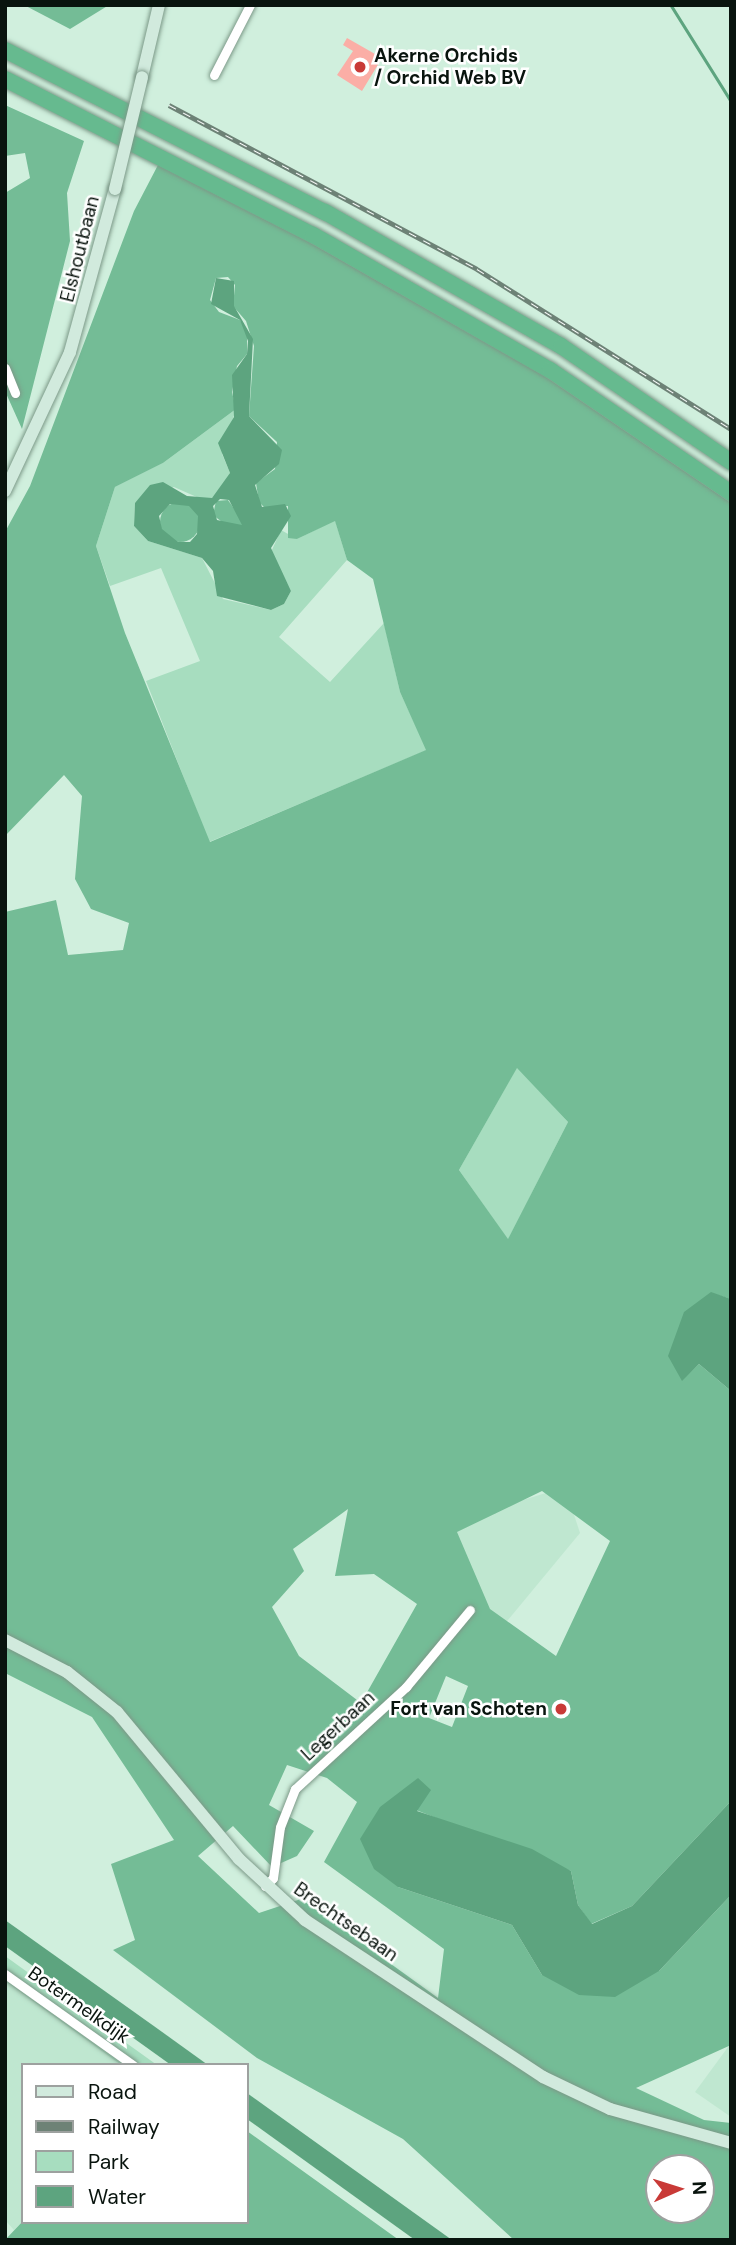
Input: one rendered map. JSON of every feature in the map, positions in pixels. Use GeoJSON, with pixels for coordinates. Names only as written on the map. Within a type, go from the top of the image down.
{"type":"FeatureCollection","features":[{"type":"Feature","properties":{"kind":"highway"},"geometry":{"type":"LineString","coordinates":[[5,50],[349,226],[561,346],[731,462]]}},
{"type":"Feature","properties":{"kind":"highway"},"geometry":{"type":"LineString","coordinates":[[5,79],[313,235],[514,350],[731,493]]}},
{"type":"Feature","properties":{"kind":"main road","name":"Elshoutbaan"},"geometry":{"type":"LineString","coordinates":[[5,491],[70,352],[115,189],[159,5]]}},
{"type":"Feature","properties":{"kind":"main road","name":"Brechtsebaan"},"geometry":{"type":"LineString","coordinates":[[5,1640],[67,1672],[117,1712],[265,1886],[305,1920],[543,2077],[629,2115],[731,2143]]}},
{"type":"Feature","properties":{"kind":"street"},"geometry":{"type":"LineString","coordinates":[[214,75],[250,5]]}},
{"type":"Feature","properties":{"kind":"street"},"geometry":{"type":"LineString","coordinates":[[5,368],[15,393]]}},
{"type":"Feature","properties":{"kind":"street","name":"Legerbaan"},"geometry":{"type":"LineString","coordinates":[[265,1886],[273,1878],[280,1827],[295,1789],[406,1687],[470,1610]]}},
{"type":"Feature","properties":{"kind":"street","name":"Botermelkdijk"},"geometry":{"type":"LineString","coordinates":[[5,1974],[130,2063]]}},
{"type":"Feature","properties":{"kind":"shaded area"},"geometry":{"type":"Polygon","coordinates":[[[24,5],[109,5],[70,29],[24,5]]]}},
{"type":"Feature","properties":{"kind":"shaded area"},"geometry":{"type":"Polygon","coordinates":[[[5,105],[84,141],[67,193],[70,241],[22,429],[5,391],[5,193],[30,178],[25,153],[5,156],[5,105]]]}},
{"type":"Feature","properties":{"kind":"shaded area"},"geometry":{"type":"Polygon","coordinates":[[[158,165],[309,242],[546,377],[731,503],[731,1299],[711,1293],[682,1380],[699,1364],[731,1391],[731,1801],[632,1906],[591,1924],[578,1905],[571,1871],[416,1810],[418,1778],[398,1887],[512,1925],[542,1975],[659,1971],[731,1895],[731,2045],[636,2088],[704,2120],[731,2123],[731,2240],[514,2240],[403,2139],[257,2058],[113,1950],[135,1940],[111,1864],[174,1840],[92,1717],[5,1673],[5,912],[56,900],[68,955],[123,950],[129,923],[91,909],[75,879],[82,796],[64,775],[5,836],[5,532],[30,486],[134,211],[158,165]],[[228,277],[216,278],[210,300],[219,312],[240,320],[247,332],[247,354],[237,366],[232,392],[236,409],[163,463],[115,487],[96,546],[125,633],[210,842],[426,750],[400,692],[373,579],[347,560],[335,521],[297,539],[288,538],[288,506],[265,508],[259,502],[256,483],[275,469],[277,442],[249,416],[254,346],[246,321],[233,306],[235,285],[228,277]],[[517,1068],[459,1170],[508,1239],[568,1122],[517,1068]],[[542,1491],[457,1532],[490,1609],[556,1656],[610,1541],[542,1491]],[[348,1509],[293,1549],[304,1571],[272,1607],[299,1656],[361,1703],[417,1604],[374,1574],[335,1576],[348,1509]],[[446,1676],[429,1718],[452,1727],[468,1686],[446,1676]],[[287,1765],[269,1805],[314,1831],[297,1856],[272,1867],[233,1826],[198,1856],[259,1913],[301,1899],[438,1998],[444,1949],[324,1862],[357,1802],[327,1778],[287,1765]]]}},
{"type":"Feature","properties":{"kind":"shaded area"},"geometry":{"type":"Polygon","coordinates":[[[228,500],[243,525],[226,525],[213,515],[216,501],[228,500]]]}},
{"type":"Feature","properties":{"kind":"shaded area"},"geometry":{"type":"Polygon","coordinates":[[[180,502],[194,508],[200,522],[194,536],[180,542],[166,536],[160,522],[166,508],[180,502]]]}},
{"type":"Feature","properties":{"kind":"shaded area"},"geometry":{"type":"Polygon","coordinates":[[[565,1487],[580,1533],[503,1626],[487,1614],[454,1529],[491,1510],[565,1487]]]}},
{"type":"Feature","properties":{"kind":"shaded area"},"geometry":{"type":"Polygon","coordinates":[[[5,1981],[118,2063],[21,2063],[21,2223],[14,2230],[5,2220],[5,1981]]]}},
{"type":"Feature","properties":{"kind":"shaded area"},"geometry":{"type":"Polygon","coordinates":[[[731,2043],[731,2117],[695,2092],[731,2043]]]}},
{"type":"Feature","properties":{"kind":"shaded area"},"geometry":{"type":"Polygon","coordinates":[[[248,2132],[399,2240],[5,2240],[21,2223],[248,2224],[248,2132]]]}},
{"type":"Feature","properties":{"kind":"green space"},"geometry":{"type":"Polygon","coordinates":[[[236,409],[222,454],[230,473],[224,488],[212,498],[199,498],[174,487],[135,503],[134,526],[148,541],[202,558],[223,599],[271,610],[284,604],[291,591],[271,552],[281,530],[297,539],[335,520],[347,560],[279,637],[330,682],[384,623],[400,692],[427,750],[209,842],[146,681],[200,661],[161,568],[110,586],[96,546],[115,487],[163,463],[236,409]]]}},
{"type":"Feature","properties":{"kind":"green space"},"geometry":{"type":"Polygon","coordinates":[[[517,1067],[568,1122],[508,1240],[459,1170],[517,1067]]]}},
{"type":"Feature","properties":{"kind":"green space"},"geometry":{"type":"Polygon","coordinates":[[[5,1956],[154,2063],[118,2063],[5,1981],[5,1956]]]}},
{"type":"Feature","properties":{"kind":"water"},"geometry":{"type":"Polygon","coordinates":[[[216,278],[234,281],[234,306],[253,339],[249,416],[282,450],[279,464],[255,485],[262,507],[285,504],[291,516],[271,548],[291,591],[284,604],[271,610],[217,596],[213,571],[202,558],[148,541],[134,526],[135,503],[150,485],[163,482],[187,496],[212,498],[230,473],[218,443],[234,417],[232,375],[247,354],[248,341],[240,320],[211,304],[216,278]],[[220,499],[213,506],[217,520],[242,525],[229,500],[220,499]],[[170,504],[159,516],[162,529],[178,542],[190,542],[197,534],[198,516],[189,506],[170,504]]]}},
{"type":"Feature","properties":{"kind":"water"},"geometry":{"type":"Polygon","coordinates":[[[711,1292],[731,1299],[731,1391],[699,1364],[682,1381],[668,1356],[684,1312],[711,1292]]]}},
{"type":"Feature","properties":{"kind":"water"},"geometry":{"type":"Polygon","coordinates":[[[418,1778],[431,1790],[417,1811],[532,1849],[571,1871],[578,1905],[592,1924],[632,1906],[731,1801],[731,1895],[659,1971],[615,1997],[579,1995],[542,1975],[512,1925],[398,1887],[374,1869],[360,1839],[380,1807],[418,1778]]]}},
{"type":"Feature","properties":{"kind":"water"},"geometry":{"type":"Polygon","coordinates":[[[5,1920],[205,2063],[168,2063],[5,1946],[5,1920]]]}},
{"type":"Feature","properties":{"kind":"water"},"geometry":{"type":"Polygon","coordinates":[[[248,2094],[452,2240],[415,2240],[248,2120],[248,2094]]]}},
{"type":"Feature","properties":{"kind":"building","name":"Akerne Orchids / Orchid Web BV"},"geometry":{"type":"Polygon","coordinates":[[[347,38],[382,58],[362,91],[337,75],[353,51],[343,45],[347,38]]]}},
{"type":"Feature","properties":{"kind":"waterway"},"geometry":{"type":"LineString","coordinates":[[671,5],[731,101]]}},
{"type":"Feature","properties":{"kind":"railway"},"geometry":{"type":"LineString","coordinates":[[169,105],[477,269],[731,429]]}},
{"type":"Feature","properties":{"kind":"place","name":"Akerne Orchids / Orchid Web BV"},"geometry":{"type":"Point","coordinates":[360,67]}},
{"type":"Feature","properties":{"kind":"place","name":"Fort van Schoten"},"geometry":{"type":"Point","coordinates":[561,1709]}}]}
